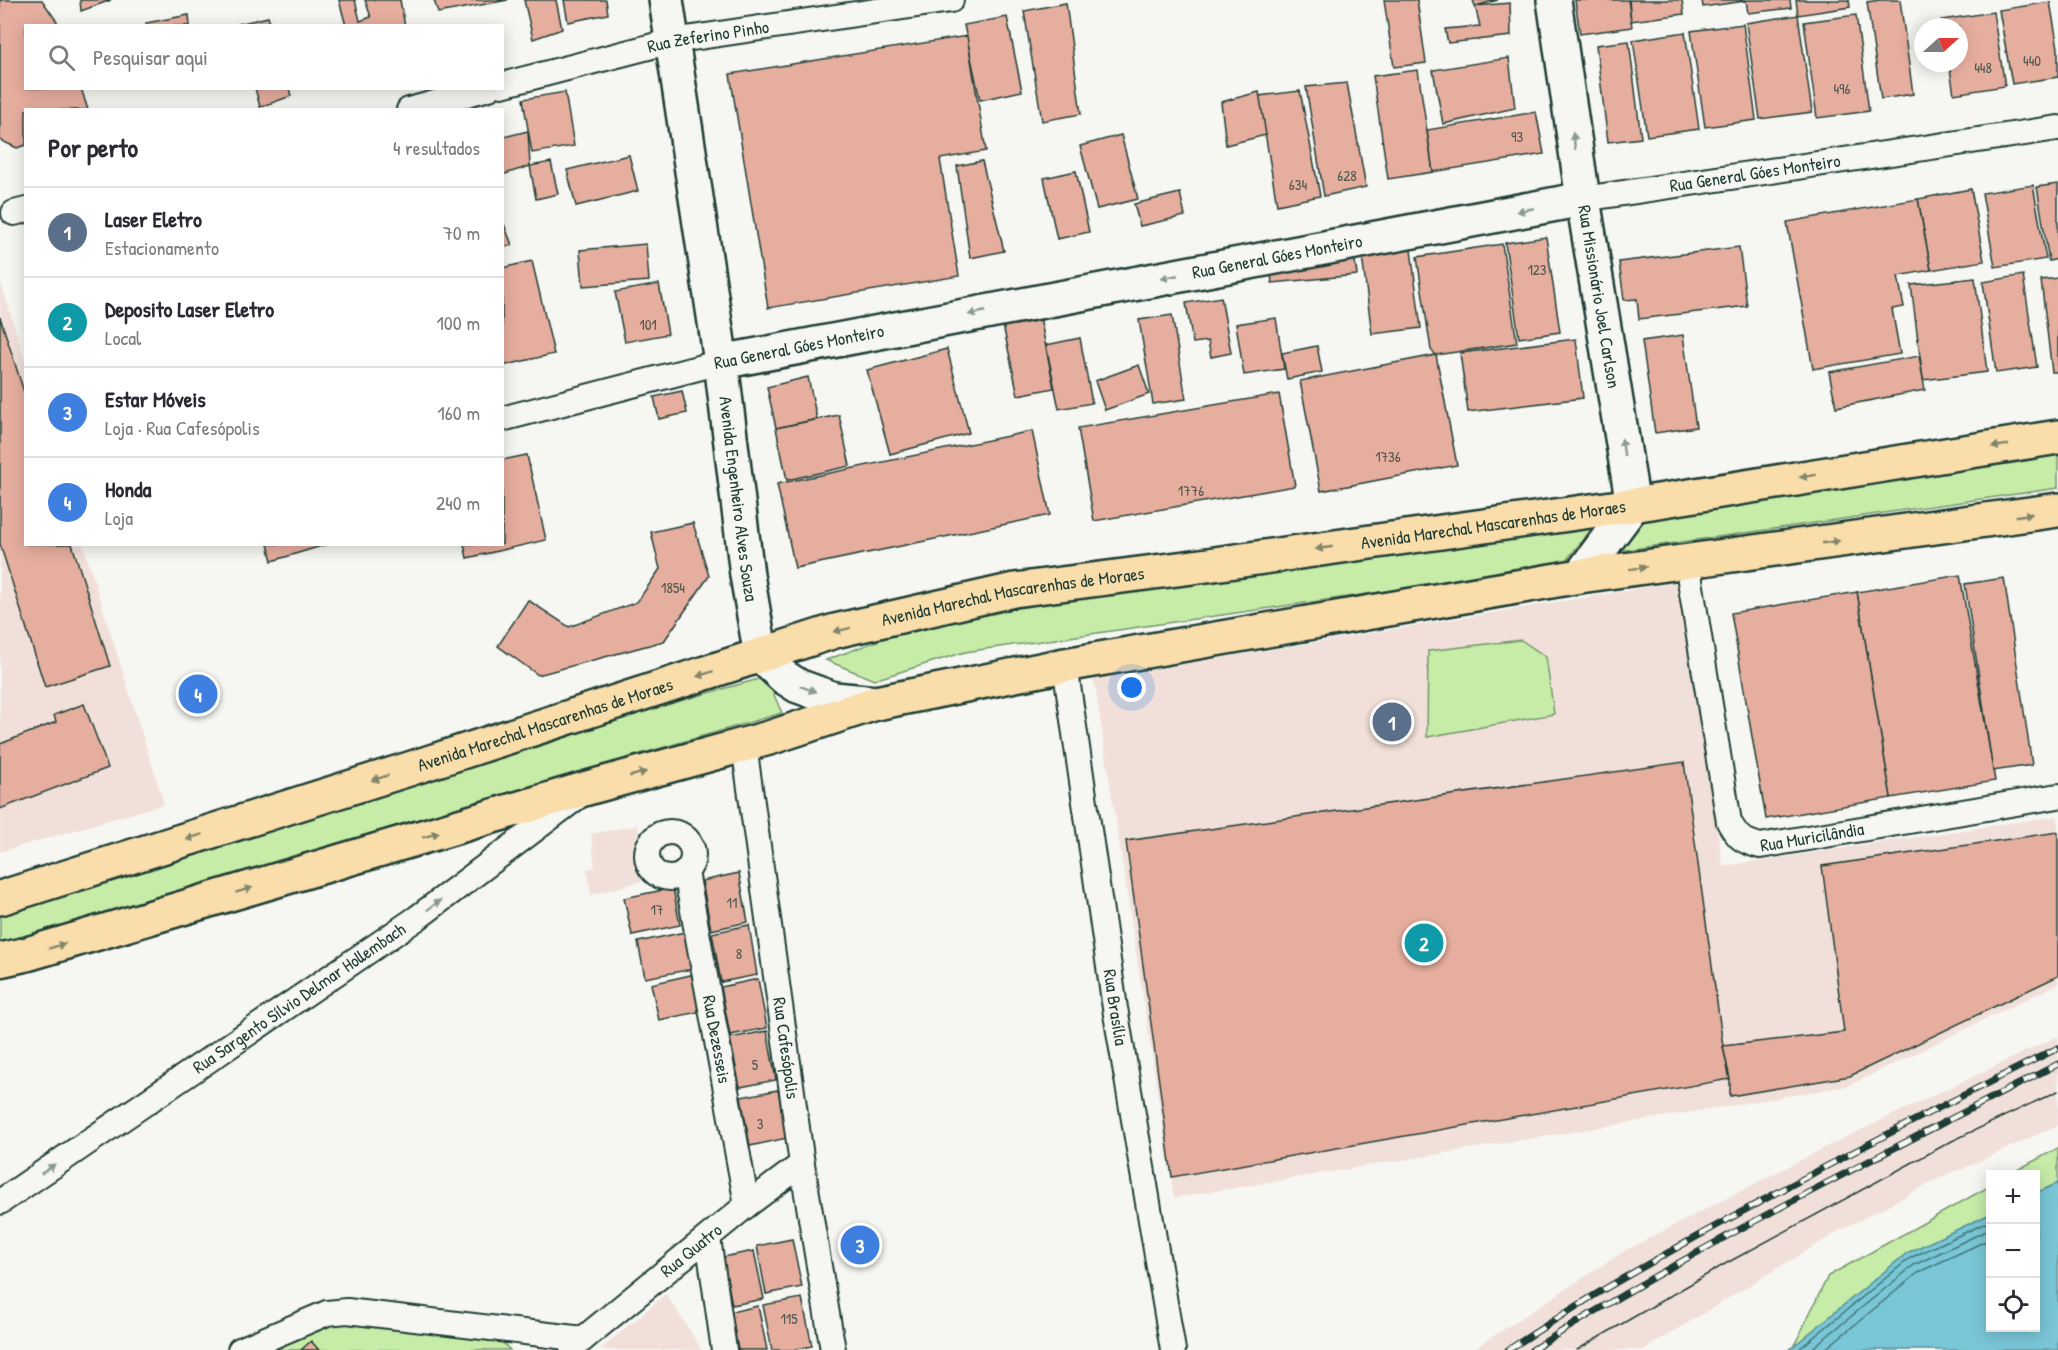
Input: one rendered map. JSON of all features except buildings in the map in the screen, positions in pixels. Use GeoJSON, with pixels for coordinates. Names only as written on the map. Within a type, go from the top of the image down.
{"type":"FeatureCollection","features":[{"type":"Feature","properties":{"kind":"highway","name":"Avenida Marechal Mascarenhas de Moraes"},"geometry":{"type":"LineString","coordinates":[[0,898],[836,631],[1014,590],[1633,505],[2058,437]]}},
{"type":"Feature","properties":{"kind":"highway"},"geometry":{"type":"LineString","coordinates":[[0,960],[39,951],[591,787],[744,745],[876,704],[1065,664],[1580,576],[2058,510]]}},
{"type":"Feature","properties":{"kind":"main road","name":"Avenida Engenheiro Alves Souza"},"geometry":{"type":"LineString","coordinates":[[666,0],[721,362],[747,575],[761,656]]}},
{"type":"Feature","properties":{"kind":"main road","name":"Rua Missionário Joel Carlson"},"geometry":{"type":"LineString","coordinates":[[1554,0],[1583,199],[1633,505]]}},
{"type":"Feature","properties":{"kind":"main road","name":"Rua General Góes Monteiro"},"geometry":{"type":"LineString","coordinates":[[721,362],[1583,199]]}},
{"type":"Feature","properties":{"kind":"main road"},"geometry":{"type":"LineString","coordinates":[[1580,576],[1633,505]]}},
{"type":"Feature","properties":{"kind":"main road"},"geometry":{"type":"LineString","coordinates":[[761,656],[784,677],[798,686],[834,699],[876,704]]}},
{"type":"Feature","properties":{"kind":"street","name":"Rua Zeferino Pinho"},"geometry":{"type":"LineString","coordinates":[[504,84],[672,41],[951,0]]}},
{"type":"Feature","properties":{"kind":"street"},"geometry":{"type":"LineString","coordinates":[[416,108],[482,90]]}},
{"type":"Feature","properties":{"kind":"street","name":"Rua General Góes Monteiro"},"geometry":{"type":"LineString","coordinates":[[1583,199],[2058,128]]}},
{"type":"Feature","properties":{"kind":"street","name":"Rua General Góes Monteiro"},"geometry":{"type":"LineString","coordinates":[[504,418],[721,362]]}},
{"type":"Feature","properties":{"kind":"street","name":"Rua Muricilândia"},"geometry":{"type":"LineString","coordinates":[[1687,562],[1729,822],[1738,837],[1760,846],[2058,796]]}},
{"type":"Feature","properties":{"kind":"street","name":"Rua Brasília"},"geometry":{"type":"LineString","coordinates":[[1065,664],[1085,851],[1115,1008],[1173,1350]]}},
{"type":"Feature","properties":{"kind":"street","name":"Rua Cafesópolis"},"geometry":{"type":"LineString","coordinates":[[744,745],[802,1164],[833,1350]]}},
{"type":"Feature","properties":{"kind":"street","name":"Rua Sargento Sílvio Delmar Hollembach"},"geometry":{"type":"LineString","coordinates":[[0,1202],[417,918],[591,787]]}},
{"type":"Feature","properties":{"kind":"street","name":"Rua Dezesseis"},"geometry":{"type":"LineString","coordinates":[[686,872],[747,1205]]}},
{"type":"Feature","properties":{"kind":"street","name":"Rua Quatro"},"geometry":{"type":"LineString","coordinates":[[577,1345],[747,1205],[802,1164]]}},
{"type":"Feature","properties":{"kind":"street"},"geometry":{"type":"LineString","coordinates":[[708,1238],[724,1350]]}},
{"type":"Feature","properties":{"kind":"street"},"geometry":{"type":"LineString","coordinates":[[240,1350],[327,1313],[347,1311],[577,1345]]}},
{"type":"Feature","properties":{"kind":"shaded area"},"geometry":{"type":"Polygon","coordinates":[[[0,280],[24,358],[24,546],[83,546],[164,804],[0,852],[0,280]]]}},
{"type":"Feature","properties":{"kind":"shaded area"},"geometry":{"type":"Polygon","coordinates":[[[1678,582],[1723,866],[2058,816],[2058,984],[1848,1086],[1174,1198],[1094,679],[1678,582]]]}},
{"type":"Feature","properties":{"kind":"shaded area"},"geometry":{"type":"Polygon","coordinates":[[[638,825],[642,881],[591,895],[587,869],[595,868],[591,834],[638,825]]]}},
{"type":"Feature","properties":{"kind":"shaded area"},"geometry":{"type":"Polygon","coordinates":[[[2058,1036],[2058,1125],[1952,1172],[1839,1231],[1643,1350],[1472,1350],[1626,1250],[1838,1141],[2058,1036]]]}},
{"type":"Feature","properties":{"kind":"shaded area"},"geometry":{"type":"Polygon","coordinates":[[[666,1294],[702,1350],[600,1350],[666,1294]]]}},
{"type":"Feature","properties":{"kind":"green space"},"geometry":{"type":"Polygon","coordinates":[[[2058,455],[2058,488],[1605,553],[1632,518],[2058,455]]]}},
{"type":"Feature","properties":{"kind":"green space"},"geometry":{"type":"Polygon","coordinates":[[[1593,527],[1562,566],[965,652],[874,680],[826,660],[896,634],[1077,595],[1593,527]]]}},
{"type":"Feature","properties":{"kind":"green space"},"geometry":{"type":"Polygon","coordinates":[[[1521,640],[1546,657],[1554,714],[1427,737],[1428,651],[1521,640]]]}},
{"type":"Feature","properties":{"kind":"green space"},"geometry":{"type":"Polygon","coordinates":[[[766,677],[782,713],[609,763],[126,912],[0,945],[0,909],[478,760],[766,677]]]}},
{"type":"Feature","properties":{"kind":"green space"},"geometry":{"type":"Polygon","coordinates":[[[2058,1148],[2058,1202],[2040,1217],[2040,1170],[2017,1170],[2058,1148]]]}},
{"type":"Feature","properties":{"kind":"green space"},"geometry":{"type":"Polygon","coordinates":[[[1986,1188],[1986,1257],[1792,1350],[1828,1276],[1986,1188]]]}},
{"type":"Feature","properties":{"kind":"green space"},"geometry":{"type":"Polygon","coordinates":[[[329,1317],[501,1341],[510,1350],[277,1350],[329,1317]]]}},
{"type":"Feature","properties":{"kind":"water"},"geometry":{"type":"Polygon","coordinates":[[[2058,1183],[2058,1350],[1789,1350],[1907,1253],[1986,1216],[1986,1332],[2040,1332],[2040,1191],[2058,1183]]]}},
{"type":"Feature","properties":{"kind":"tram line"},"geometry":{"type":"LineString","coordinates":[[1577,1350],[1725,1264],[1952,1141],[2058,1091]]}},
{"type":"Feature","properties":{"kind":"railway"},"geometry":{"type":"LineString","coordinates":[[1508,1350],[1608,1287],[1719,1224],[1888,1134],[2058,1048]]}},
{"type":"Feature","properties":{"kind":"railway"},"geometry":{"type":"LineString","coordinates":[[1532,1350],[1660,1273],[1726,1237],[2058,1064]]}},
{"type":"Feature","properties":{"kind":"place","name":"Honda"},"geometry":{"type":"Point","coordinates":[198,694]}},
{"type":"Feature","properties":{"kind":"place","name":"Laser Eletro"},"geometry":{"type":"Point","coordinates":[1392,722]}},
{"type":"Feature","properties":{"kind":"place","name":"Deposito Laser Eletro"},"geometry":{"type":"Point","coordinates":[1424,943]}},
{"type":"Feature","properties":{"kind":"place","name":"Estar Móveis"},"geometry":{"type":"Point","coordinates":[860,1245]}}]}
